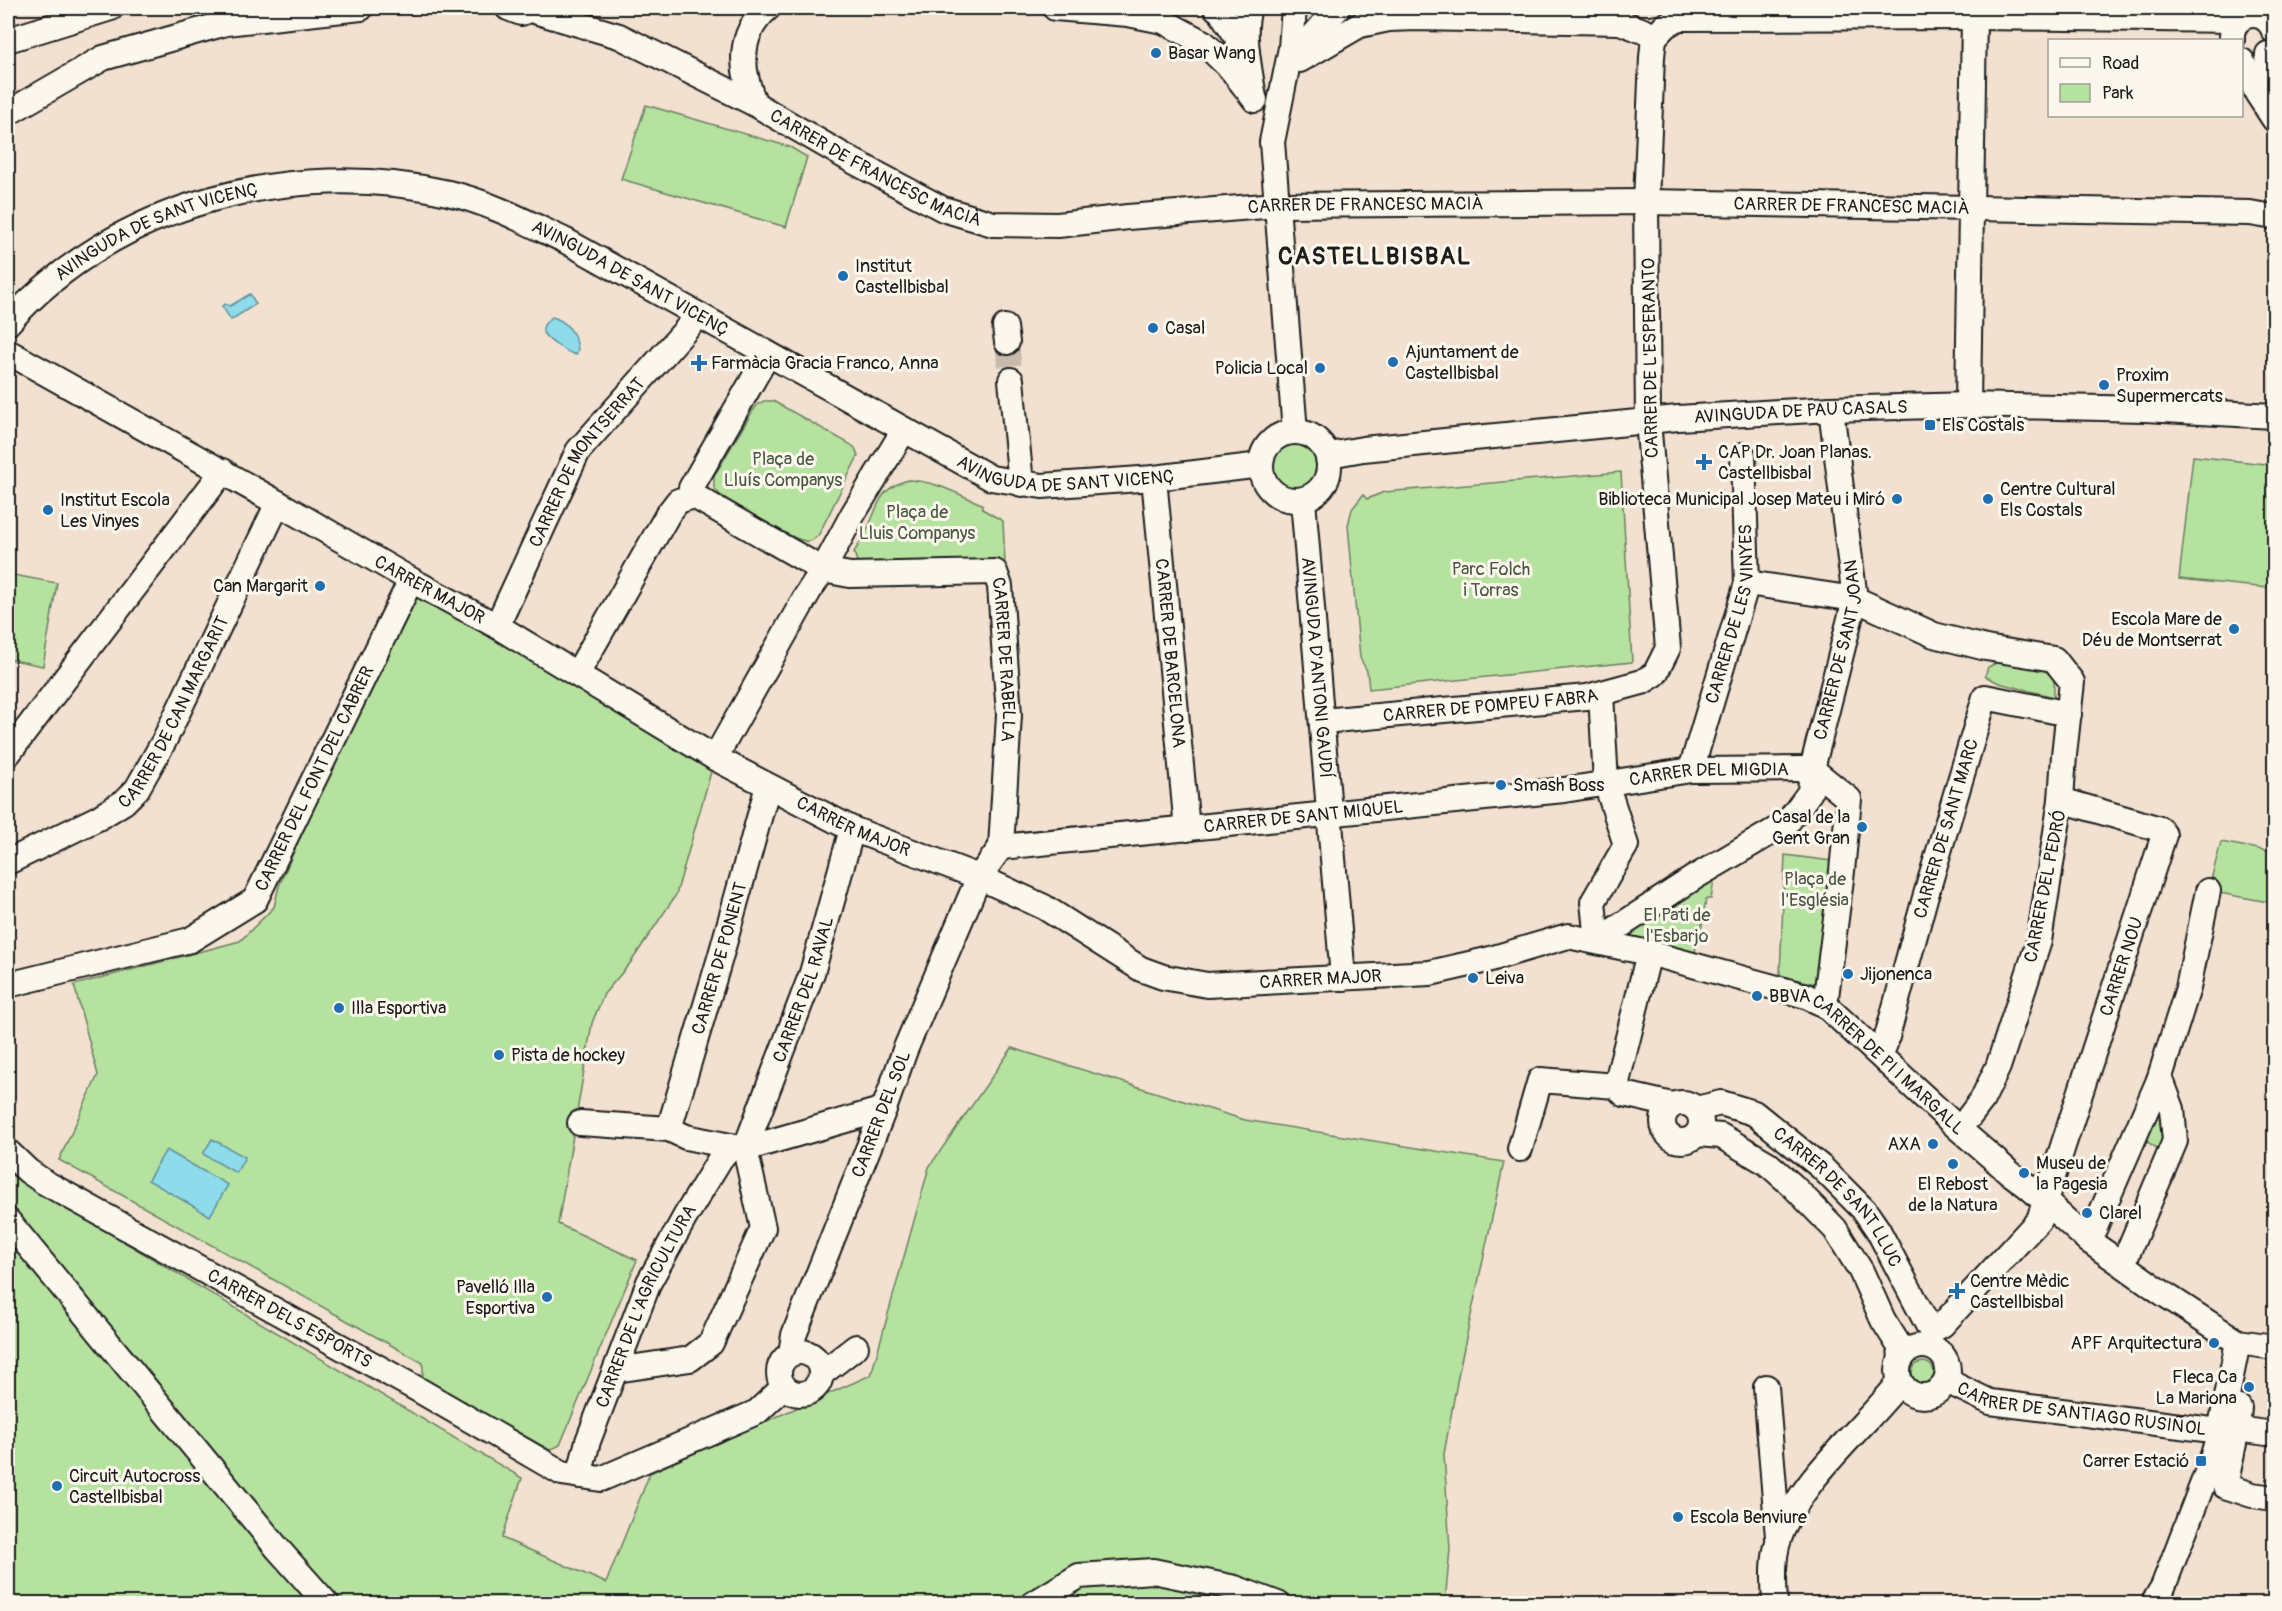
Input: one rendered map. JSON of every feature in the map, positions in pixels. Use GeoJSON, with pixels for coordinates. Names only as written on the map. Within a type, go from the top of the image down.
{"type":"FeatureCollection","features":[{"type":"Feature","properties":{"kind":"street"},"geometry":{"type":"LineString","coordinates":[[8,40],[111,8]]}},
{"type":"Feature","properties":{"kind":"street"},"geometry":{"type":"LineString","coordinates":[[8,113],[103,58],[226,23],[361,8]]}},
{"type":"Feature","properties":{"kind":"street","name":"CARRER DE FRANCESC MACIÀ"},"geometry":{"type":"LineString","coordinates":[[524,8],[619,36],[755,104],[851,160],[943,209],[993,224],[1058,225],[1277,205],[1646,202],[2250,213],[2274,217]]}},
{"type":"Feature","properties":{"kind":"street"},"geometry":{"type":"LineString","coordinates":[[755,104],[746,83],[743,65],[745,47],[751,29],[768,8]]}},
{"type":"Feature","properties":{"kind":"street"},"geometry":{"type":"LineString","coordinates":[[1055,8],[1128,14],[1163,21],[1204,43],[1231,69],[1255,100]]}},
{"type":"Feature","properties":{"kind":"street"},"geometry":{"type":"LineString","coordinates":[[1216,8],[1247,52]]}},
{"type":"Feature","properties":{"kind":"street"},"geometry":{"type":"LineString","coordinates":[[1249,8],[1247,52],[1255,100],[1272,142]]}},
{"type":"Feature","properties":{"kind":"street"},"geometry":{"type":"LineString","coordinates":[[1294,8],[1291,48],[1272,142],[1294,432]]}},
{"type":"Feature","properties":{"kind":"street"},"geometry":{"type":"LineString","coordinates":[[1272,142],[1300,60],[1313,36],[1338,8]]}},
{"type":"Feature","properties":{"kind":"street"},"geometry":{"type":"LineString","coordinates":[[1300,60],[1360,25],[1398,19],[1620,22],[1646,32],[1654,38],[1665,26],[1678,18],[2175,19],[2233,34],[2251,15],[2258,15],[2270,22],[2272,43],[2267,65],[2272,115]]}},
{"type":"Feature","properties":{"kind":"street"},"geometry":{"type":"LineString","coordinates":[[1968,405],[1974,17]]}},
{"type":"Feature","properties":{"kind":"street","name":"CARRER DE L'ESPERANTO"},"geometry":{"type":"LineString","coordinates":[[1654,38],[1646,202],[1648,421],[1668,648],[1655,674]]}},
{"type":"Feature","properties":{"kind":"street"},"geometry":{"type":"LineString","coordinates":[[2243,56],[2256,59],[2272,43]]}},
{"type":"Feature","properties":{"kind":"street"},"geometry":{"type":"LineString","coordinates":[[2243,65],[2257,93],[2272,115]]}},
{"type":"Feature","properties":{"kind":"street","name":"AVINGUDA DE SANT VICENÇ"},"geometry":{"type":"LineString","coordinates":[[8,323],[25,304],[76,263],[130,230],[188,206],[232,193],[291,183],[346,181],[400,183],[451,193],[502,211],[566,241],[991,478],[1042,486],[1154,478],[1261,465]]}},
{"type":"Feature","properties":{"kind":"street","name":"CARRER DE FRANCESC MACIÀ"},"geometry":{"type":"LineString","coordinates":[[2250,213],[2274,204]]}},
{"type":"Feature","properties":{"kind":"street","name":"CARRER DE MONTSERRAT"},"geometry":{"type":"LineString","coordinates":[[497,626],[578,451],[699,315]]}},
{"type":"Feature","properties":{"kind":"street","name":"CARRER MAJOR"},"geometry":{"type":"LineString","coordinates":[[8,352],[222,471],[411,580],[497,626],[715,758],[852,829],[979,878],[1044,907],[1141,969],[1164,977],[1207,985],[1430,973],[1487,960],[1568,936],[1649,953],[1702,969],[1742,977],[1806,996],[1825,1005]]}},
{"type":"Feature","properties":{"kind":"street"},"geometry":{"type":"LineString","coordinates":[[768,354],[691,488],[694,496],[823,570]]}},
{"type":"Feature","properties":{"kind":"street"},"geometry":{"type":"LineString","coordinates":[[1011,381],[1022,484]]}},
{"type":"Feature","properties":{"kind":"street","name":"AVINGUDA DE PAU CASALS"},"geometry":{"type":"LineString","coordinates":[[1328,458],[1335,454],[1363,449],[1648,421],[1831,410],[1968,405],[2145,409],[2274,416]]}},
{"type":"Feature","properties":{"kind":"street","name":"CARRER DE SANT JOAN"},"geometry":{"type":"LineString","coordinates":[[1597,941],[1695,877],[1787,823],[1810,792],[1812,769],[1855,598],[1831,410]]}},
{"type":"Feature","properties":{"kind":"street"},"geometry":{"type":"LineString","coordinates":[[715,758],[853,514],[904,430]]}},
{"type":"Feature","properties":{"kind":"street"},"geometry":{"type":"LineString","coordinates":[[1294,432],[1316,439],[1328,458],[1327,479],[1313,496],[1303,500],[1282,498],[1266,485],[1261,465],[1268,446],[1284,434],[1294,432]]}},
{"type":"Feature","properties":{"kind":"street","name":"CARRER DE LES VINYES"},"geometry":{"type":"LineString","coordinates":[[1690,770],[1747,583],[1743,455]]}},
{"type":"Feature","properties":{"kind":"street"},"geometry":{"type":"LineString","coordinates":[[8,754],[222,471]]}},
{"type":"Feature","properties":{"kind":"street","name":"CARRER DE BARCELONA"},"geometry":{"type":"LineString","coordinates":[[1154,478],[1187,829]]}},
{"type":"Feature","properties":{"kind":"street"},"geometry":{"type":"LineString","coordinates":[[577,674],[668,514],[678,501],[694,496]]}},
{"type":"Feature","properties":{"kind":"street","name":"AVINGUDA D'ANTONI GAUDÍ"},"geometry":{"type":"LineString","coordinates":[[1303,500],[1343,978]]}},
{"type":"Feature","properties":{"kind":"street","name":"CARRER DE CAN MARGARIT"},"geometry":{"type":"LineString","coordinates":[[8,862],[98,818],[124,802],[137,789],[164,741],[278,503]]}},
{"type":"Feature","properties":{"kind":"street","name":"CARRER DE RABELLA"},"geometry":{"type":"LineString","coordinates":[[823,570],[849,574],[995,572],[1000,586],[1009,715],[1001,847]]}},
{"type":"Feature","properties":{"kind":"street","name":"CARRER DEL FONT DEL CABRER"},"geometry":{"type":"LineString","coordinates":[[8,985],[190,940],[255,900],[411,580]]}},
{"type":"Feature","properties":{"kind":"street","name":"CARRER DEL PEDRÓ"},"geometry":{"type":"LineString","coordinates":[[1747,583],[1855,598],[1934,635],[1986,648],[2054,659],[2072,682],[2061,800],[2039,941],[1998,1066],[1982,1100],[1969,1117]]}},
{"type":"Feature","properties":{"kind":"street","name":"CARRER DE POMPEU FABRA"},"geometry":{"type":"LineString","coordinates":[[1323,721],[1587,697],[1642,682],[1655,674]]}},
{"type":"Feature","properties":{"kind":"street"},"geometry":{"type":"LineString","coordinates":[[1597,941],[1593,902],[1626,845],[1606,783],[1601,694]]}},
{"type":"Feature","properties":{"kind":"street","name":"CARRER DE SANT MARC"},"geometry":{"type":"LineString","coordinates":[[1885,1044],[1925,898],[1985,697],[2069,714]]}},
{"type":"Feature","properties":{"kind":"street"},"geometry":{"type":"LineString","coordinates":[[1812,769],[1849,799],[1825,1005]]}},
{"type":"Feature","properties":{"kind":"street","name":"CARRER DEL MIGDIA"},"geometry":{"type":"LineString","coordinates":[[1606,783],[1690,770],[1812,769]]}},
{"type":"Feature","properties":{"kind":"street","name":"CARRER DE SANT MIQUEL"},"geometry":{"type":"LineString","coordinates":[[1001,847],[1564,790],[1606,783]]}},
{"type":"Feature","properties":{"kind":"street","name":"CARRER DE PONENT"},"geometry":{"type":"LineString","coordinates":[[669,1129],[768,786]]}},
{"type":"Feature","properties":{"kind":"street","name":"CARRER NOU"},"geometry":{"type":"LineString","coordinates":[[2038,1195],[2064,1142],[2164,835],[2160,829],[2061,800]]}},
{"type":"Feature","properties":{"kind":"street","name":"CARRER DEL RAVAL"},"geometry":{"type":"LineString","coordinates":[[738,1147],[812,973],[852,829]]}},
{"type":"Feature","properties":{"kind":"street"},"geometry":{"type":"LineString","coordinates":[[979,878],[1001,847]]}},
{"type":"Feature","properties":{"kind":"street","name":"CARRER DEL SOL"},"geometry":{"type":"LineString","coordinates":[[791,1353],[794,1335],[884,1109],[905,1050],[979,878]]}},
{"type":"Feature","properties":{"kind":"street"},"geometry":{"type":"LineString","coordinates":[[2090,1241],[2159,1080],[2188,988],[2208,891]]}},
{"type":"Feature","properties":{"kind":"street"},"geometry":{"type":"LineString","coordinates":[[1616,1086],[1649,953]]}},
{"type":"Feature","properties":{"kind":"street","name":"CARRER DE PI I MARGALL"},"geometry":{"type":"LineString","coordinates":[[2038,1195],[2021,1170],[1969,1117],[1834,1002],[1825,1005],[1967,1136],[2090,1241],[2237,1349]]}},
{"type":"Feature","properties":{"kind":"street"},"geometry":{"type":"LineString","coordinates":[[1520,1149],[1540,1080],[1616,1086],[1624,1094],[1672,1105],[1688,1104],[1696,1109],[1701,1117],[1698,1134],[1692,1139],[1683,1142],[1673,1140],[1666,1134],[1663,1117],[1672,1105]]}},
{"type":"Feature","properties":{"kind":"street"},"geometry":{"type":"LineString","coordinates":[[2123,1264],[2175,1141],[2172,1109],[2159,1080]]}},
{"type":"Feature","properties":{"kind":"street","name":"CARRER DE SANT LLUC"},"geometry":{"type":"LineString","coordinates":[[1696,1109],[1720,1103],[1754,1113],[1821,1167],[1865,1211],[1878,1230],[1927,1338]]}},
{"type":"Feature","properties":{"kind":"street"},"geometry":{"type":"LineString","coordinates":[[580,1123],[669,1129],[686,1137],[738,1147],[884,1109]]}},
{"type":"Feature","properties":{"kind":"street","name":"CARRER DE SANT LLUC"},"geometry":{"type":"LineString","coordinates":[[1698,1134],[1721,1136],[1767,1163],[1835,1229],[1861,1271],[1883,1320],[1900,1347],[1900,1370]]}},
{"type":"Feature","properties":{"kind":"street"},"geometry":{"type":"LineString","coordinates":[[616,1370],[690,1359],[711,1343],[763,1228],[738,1147]]}},
{"type":"Feature","properties":{"kind":"street","name":"CARRER DE L'AGRICULTURA"},"geometry":{"type":"LineString","coordinates":[[579,1476],[588,1441],[649,1282],[720,1159],[738,1147]]}},
{"type":"Feature","properties":{"kind":"street","name":"CARRER DELS ESPORTS"},"geometry":{"type":"LineString","coordinates":[[8,1152],[28,1172],[44,1182],[417,1389],[547,1465],[562,1473],[579,1476]]}},
{"type":"Feature","properties":{"kind":"street"},"geometry":{"type":"LineString","coordinates":[[1778,1539],[1800,1495],[1900,1370],[1911,1349],[1942,1325],[2039,1220],[2038,1195]]}},
{"type":"Feature","properties":{"kind":"street"},"geometry":{"type":"LineString","coordinates":[[8,1221],[278,1549],[327,1604]]}},
{"type":"Feature","properties":{"kind":"street"},"geometry":{"type":"LineString","coordinates":[[1900,1370],[1912,1394],[1929,1395],[1937,1392],[1947,1378],[1947,1363],[1944,1356],[1931,1347],[1927,1338]]}},
{"type":"Feature","properties":{"kind":"street"},"geometry":{"type":"LineString","coordinates":[[821,1374],[856,1347]]}},
{"type":"Feature","properties":{"kind":"street"},"geometry":{"type":"LineString","coordinates":[[2274,1347],[2237,1349],[2225,1486],[2252,1495],[2274,1498]]}},
{"type":"Feature","properties":{"kind":"street"},"geometry":{"type":"LineString","coordinates":[[799,1351],[816,1358],[821,1374],[814,1389],[807,1393],[791,1392],[781,1382],[779,1369],[781,1362],[791,1353],[799,1351]]}},
{"type":"Feature","properties":{"kind":"street","name":"CARRER DE SANTIAGO RUSIÑOL"},"geometry":{"type":"LineString","coordinates":[[1947,1378],[1990,1402],[2274,1434]]}},
{"type":"Feature","properties":{"kind":"street"},"geometry":{"type":"LineString","coordinates":[[579,1476],[601,1479],[692,1441],[757,1412],[784,1387]]}},
{"type":"Feature","properties":{"kind":"street"},"geometry":{"type":"LineString","coordinates":[[1766,1387],[1778,1539],[1774,1576],[1775,1604]]}},
{"type":"Feature","properties":{"kind":"street"},"geometry":{"type":"LineString","coordinates":[[2153,1603],[2163,1587],[2203,1483],[2229,1430]]}},
{"type":"Feature","properties":{"kind":"street"},"geometry":{"type":"LineString","coordinates":[[1033,1604],[1079,1576],[1154,1571],[1234,1588],[1278,1604]]}},
{"type":"Feature","properties":{"kind":"green space"},"geometry":{"type":"Polygon","coordinates":[[[646,105],[790,147],[807,157],[786,227],[621,179],[646,105]]]}},
{"type":"Feature","properties":{"kind":"green space","name":"Plaça de Lluís Companys"},"geometry":{"type":"Polygon","coordinates":[[[773,401],[850,444],[855,448],[858,456],[818,536],[810,541],[797,539],[776,528],[721,496],[714,488],[714,476],[752,412],[758,404],[773,401]]]}},
{"type":"Feature","properties":{"kind":"green space"},"geometry":{"type":"Polygon","coordinates":[[[1294,444],[1310,450],[1316,466],[1310,482],[1294,488],[1278,482],[1272,466],[1278,450],[1294,444]]]}},
{"type":"Feature","properties":{"kind":"green space"},"geometry":{"type":"Polygon","coordinates":[[[2193,456],[2274,465],[2274,534],[2271,570],[2274,571],[2274,579],[2270,579],[2268,588],[2179,579],[2193,456]]]}},
{"type":"Feature","properties":{"kind":"green space","name":"Parc Folch i Torras"},"geometry":{"type":"Polygon","coordinates":[[[1621,472],[1632,662],[1369,689],[1367,671],[1360,658],[1348,525],[1352,509],[1363,495],[1367,499],[1384,492],[1621,472]]]}},
{"type":"Feature","properties":{"kind":"green space","name":"Plaça de Lluis Companys"},"geometry":{"type":"Polygon","coordinates":[[[908,480],[937,485],[955,492],[982,504],[982,509],[1003,521],[1005,564],[858,565],[854,552],[878,504],[891,487],[908,480]]]}},
{"type":"Feature","properties":{"kind":"green space"},"geometry":{"type":"Polygon","coordinates":[[[8,574],[57,583],[43,666],[8,659],[8,574]]]}},
{"type":"Feature","properties":{"kind":"green space","name":"Illa Esportiva"},"geometry":{"type":"Polygon","coordinates":[[[411,580],[715,758],[676,895],[631,962],[604,994],[592,1023],[558,1224],[637,1260],[560,1445],[550,1450],[423,1379],[423,1363],[59,1160],[98,1075],[74,985],[240,941],[274,907],[279,886],[411,580]]]}},
{"type":"Feature","properties":{"kind":"green space"},"geometry":{"type":"Polygon","coordinates":[[[1998,662],[2044,670],[2054,678],[2054,697],[1999,683],[1985,676],[1988,667],[1998,662]]]}},
{"type":"Feature","properties":{"kind":"green space"},"geometry":{"type":"Polygon","coordinates":[[[2221,842],[2274,852],[2274,903],[2208,891],[2221,842]]]}},
{"type":"Feature","properties":{"kind":"green space","name":"Plaça de l'Església"},"geometry":{"type":"Polygon","coordinates":[[[1785,855],[1847,863],[1834,989],[1780,975],[1785,855]]]}},
{"type":"Feature","properties":{"kind":"green space","name":"El Pati de l'Esbarjo"},"geometry":{"type":"Polygon","coordinates":[[[1715,874],[1711,899],[1706,899],[1695,953],[1629,938],[1627,929],[1715,874]]]}},
{"type":"Feature","properties":{"kind":"green space"},"geometry":{"type":"Polygon","coordinates":[[[1012,1048],[1245,1120],[1504,1162],[1459,1371],[1444,1454],[1450,1549],[1445,1603],[280,1604],[277,1602],[276,1604],[8,1604],[8,1173],[522,1478],[502,1538],[606,1583],[650,1473],[871,1375],[929,1167],[1012,1048]]]}},
{"type":"Feature","properties":{"kind":"green space"},"geometry":{"type":"Polygon","coordinates":[[[2160,1087],[2165,1153],[2141,1138],[2160,1087]]]}},
{"type":"Feature","properties":{"kind":"green space"},"geometry":{"type":"Polygon","coordinates":[[[1919,1362],[1927,1362],[1934,1369],[1934,1377],[1927,1384],[1919,1384],[1912,1377],[1912,1369],[1919,1362]]]}},
{"type":"Feature","properties":{"kind":"water"},"geometry":{"type":"Polygon","coordinates":[[[250,294],[256,304],[231,320],[222,306],[225,304],[230,306],[250,294]]]}},
{"type":"Feature","properties":{"kind":"water"},"geometry":{"type":"Polygon","coordinates":[[[552,317],[566,325],[573,333],[578,349],[576,355],[553,343],[543,333],[544,325],[552,317]]]}},
{"type":"Feature","properties":{"kind":"water"},"geometry":{"type":"Polygon","coordinates":[[[212,1139],[245,1157],[236,1173],[203,1154],[212,1139]]]}},
{"type":"Feature","properties":{"kind":"water"},"geometry":{"type":"Polygon","coordinates":[[[166,1150],[228,1185],[210,1216],[148,1180],[166,1150]]]}},
{"type":"Feature","properties":{"kind":"tunnel"},"geometry":{"type":"LineString","coordinates":[[1007,342],[1011,380]]}},
{"type":"Feature","properties":{"kind":"place","name":"Basar Wang"},"geometry":{"type":"Point","coordinates":[1156,53]}},
{"type":"Feature","properties":{"kind":"place","name":"Institut Castellbisbal"},"geometry":{"type":"Point","coordinates":[843,276]}},
{"type":"Feature","properties":{"kind":"place","name":"Casal"},"geometry":{"type":"Point","coordinates":[1153,328]}},
{"type":"Feature","properties":{"kind":"place","name":"Ajuntament de Castellbisbal"},"geometry":{"type":"Point","coordinates":[1393,362]}},
{"type":"Feature","properties":{"kind":"place","name":"Farmàcia Gracia Franco, Anna"},"geometry":{"type":"Point","coordinates":[699,363]}},
{"type":"Feature","properties":{"kind":"place","name":"Policia Local"},"geometry":{"type":"Point","coordinates":[1320,368]}},
{"type":"Feature","properties":{"kind":"place","name":"Proxim Supermercats"},"geometry":{"type":"Point","coordinates":[2104,385]}},
{"type":"Feature","properties":{"kind":"place","name":"Els Costals"},"geometry":{"type":"Point","coordinates":[1930,425]}},
{"type":"Feature","properties":{"kind":"place","name":"CAP Dr. Joan Planas. Castellbisbal"},"geometry":{"type":"Point","coordinates":[1704,462]}},
{"type":"Feature","properties":{"kind":"place","name":"Biblioteca Municipal Josep Mateu i Miró"},"geometry":{"type":"Point","coordinates":[1897,499]}},
{"type":"Feature","properties":{"kind":"place","name":"Centre Cultural Els Costals"},"geometry":{"type":"Point","coordinates":[1988,499]}},
{"type":"Feature","properties":{"kind":"place","name":"Institut Escola Les Vinyes"},"geometry":{"type":"Point","coordinates":[48,510]}},
{"type":"Feature","properties":{"kind":"place","name":"Can Margarit"},"geometry":{"type":"Point","coordinates":[320,586]}},
{"type":"Feature","properties":{"kind":"place","name":"Escola Mare de Déu de Montserrat"},"geometry":{"type":"Point","coordinates":[2234,629]}},
{"type":"Feature","properties":{"kind":"place","name":"Smash Boss"},"geometry":{"type":"Point","coordinates":[1501,785]}},
{"type":"Feature","properties":{"kind":"place","name":"Casal de la Gent Gran"},"geometry":{"type":"Point","coordinates":[1862,827]}},
{"type":"Feature","properties":{"kind":"place","name":"Jijonenca"},"geometry":{"type":"Point","coordinates":[1848,974]}},
{"type":"Feature","properties":{"kind":"place","name":"Leiva"},"geometry":{"type":"Point","coordinates":[1473,978]}},
{"type":"Feature","properties":{"kind":"place","name":"BBVA"},"geometry":{"type":"Point","coordinates":[1757,996]}},
{"type":"Feature","properties":{"kind":"place","name":"Illa Esportiva"},"geometry":{"type":"Point","coordinates":[339,1008]}},
{"type":"Feature","properties":{"kind":"place","name":"Pista de hockey"},"geometry":{"type":"Point","coordinates":[499,1055]}},
{"type":"Feature","properties":{"kind":"place","name":"AXA"},"geometry":{"type":"Point","coordinates":[1933,1144]}},
{"type":"Feature","properties":{"kind":"place","name":"El Rebost de la Natura"},"geometry":{"type":"Point","coordinates":[1953,1164]}},
{"type":"Feature","properties":{"kind":"place","name":"Museu de la Pagesia"},"geometry":{"type":"Point","coordinates":[2024,1173]}},
{"type":"Feature","properties":{"kind":"place","name":"Clarel"},"geometry":{"type":"Point","coordinates":[2087,1213]}},
{"type":"Feature","properties":{"kind":"place","name":"Centre Mèdic Castellbisbal"},"geometry":{"type":"Point","coordinates":[1957,1291]}},
{"type":"Feature","properties":{"kind":"place","name":"Pavelló Illa Esportiva"},"geometry":{"type":"Point","coordinates":[547,1297]}},
{"type":"Feature","properties":{"kind":"place","name":"APF Arquitectura"},"geometry":{"type":"Point","coordinates":[2214,1343]}},
{"type":"Feature","properties":{"kind":"place","name":"Fleca Ca La Mariona"},"geometry":{"type":"Point","coordinates":[2249,1387]}},
{"type":"Feature","properties":{"kind":"place","name":"Carrer Estació"},"geometry":{"type":"Point","coordinates":[2201,1461]}},
{"type":"Feature","properties":{"kind":"place","name":"Circuit Autocross Castellbisbal"},"geometry":{"type":"Point","coordinates":[57,1486]}},
{"type":"Feature","properties":{"kind":"place","name":"Escola Benviure"},"geometry":{"type":"Point","coordinates":[1678,1517]}},
{"type":"Feature","properties":{"kind":"district","name":"CASTELLBISBAL"},"geometry":{"type":"Point","coordinates":[1375,256]}}]}
